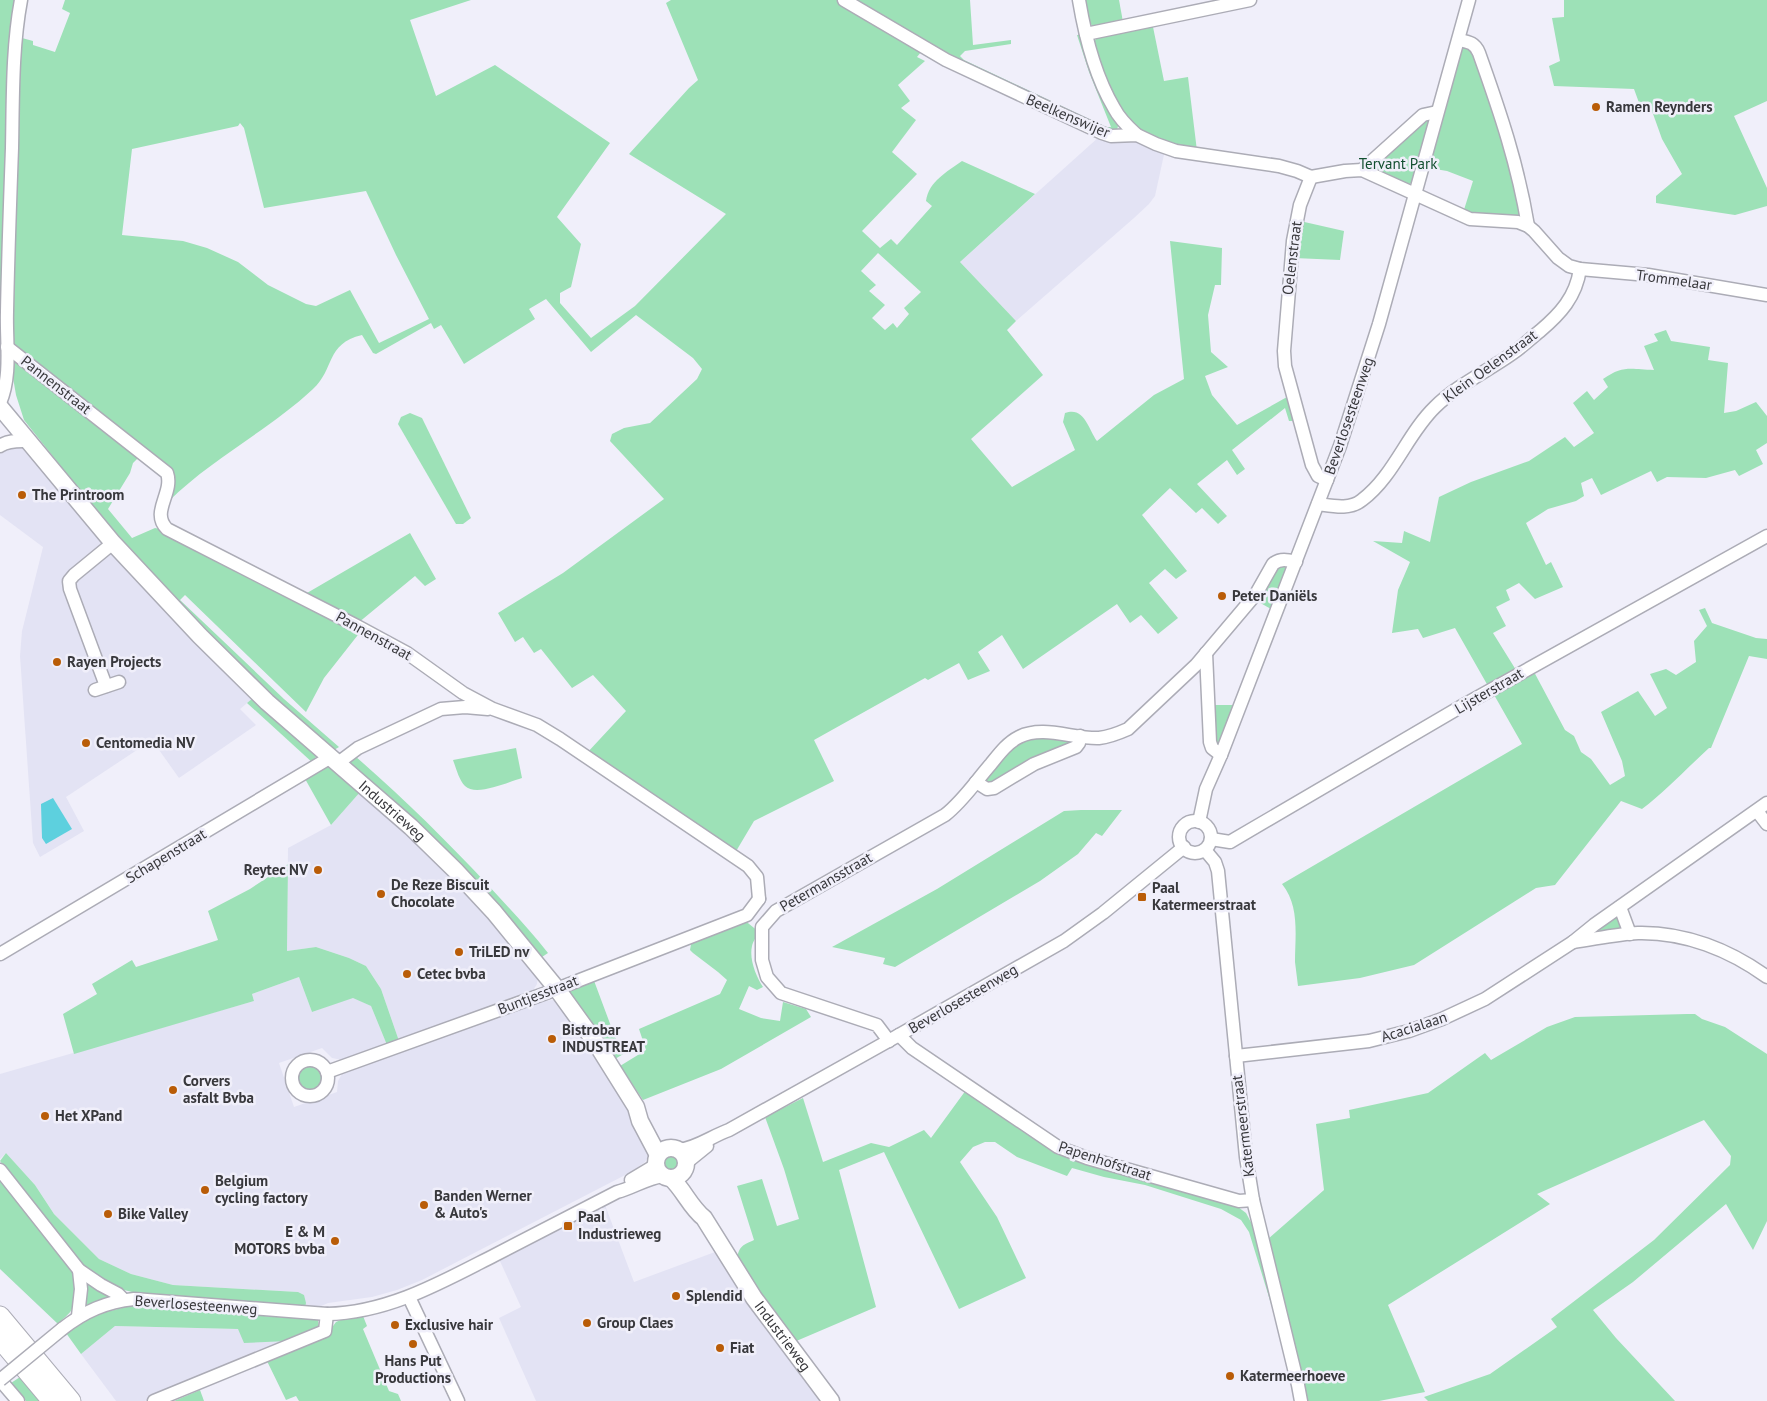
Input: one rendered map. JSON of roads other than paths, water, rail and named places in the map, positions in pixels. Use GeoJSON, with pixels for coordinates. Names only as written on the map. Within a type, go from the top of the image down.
{"type":"FeatureCollection","features":[{"type":"Feature","properties":{"kind":"highway"},"geometry":{"type":"LineString","coordinates":[[0,1316],[71,1401]]}},
{"type":"Feature","properties":{"kind":"highway"},"geometry":{"type":"LineString","coordinates":[[0,1339],[52,1401]]}},
{"type":"Feature","properties":{"kind":"main road","name":"Industrieweg"},"geometry":{"type":"LineString","coordinates":[[0,407],[114,543],[200,636],[267,702],[405,821],[494,912],[557,989],[596,1043],[636,1108],[640,1121],[671,1163],[683,1191],[696,1212],[704,1218],[754,1298],[831,1401]]}},
{"type":"Feature","properties":{"kind":"street"},"geometry":{"type":"LineString","coordinates":[[0,403],[5,392],[7,379],[6,313],[16,35],[21,0]]}},
{"type":"Feature","properties":{"kind":"street","name":"Beelkenswijer"},"geometry":{"type":"LineString","coordinates":[[844,0],[946,60],[1102,134],[1111,136],[1137,135],[1176,151],[1279,166],[1310,177]]}},
{"type":"Feature","properties":{"kind":"street"},"geometry":{"type":"LineString","coordinates":[[1079,0],[1088,45],[1101,81],[1114,109],[1137,135]]}},
{"type":"Feature","properties":{"kind":"street"},"geometry":{"type":"LineString","coordinates":[[1086,34],[1250,0]]}},
{"type":"Feature","properties":{"kind":"street","name":"Beverlosesteenweg"},"geometry":{"type":"LineString","coordinates":[[1199,822],[1206,789],[1296,562],[1360,385],[1469,0]]}},
{"type":"Feature","properties":{"kind":"street"},"geometry":{"type":"LineString","coordinates":[[1459,40],[1471,43],[1479,53],[1510,141],[1528,226]]}},
{"type":"Feature","properties":{"kind":"street"},"geometry":{"type":"LineString","coordinates":[[1362,170],[1423,115],[1437,112]]}},
{"type":"Feature","properties":{"kind":"street"},"geometry":{"type":"LineString","coordinates":[[1310,177],[1362,170],[1470,219],[1518,222],[1534,231],[1558,258],[1569,266],[1580,269]]}},
{"type":"Feature","properties":{"kind":"street","name":"Oelenstraat"},"geometry":{"type":"LineString","coordinates":[[1310,177],[1300,205],[1293,241],[1284,351],[1285,366],[1312,465],[1318,476],[1327,480]]}},
{"type":"Feature","properties":{"kind":"street","name":"Trommelaar"},"geometry":{"type":"LineString","coordinates":[[1580,269],[1648,275],[1767,294]]}},
{"type":"Feature","properties":{"kind":"street","name":"Klein Oelenstraat"},"geometry":{"type":"LineString","coordinates":[[1318,504],[1342,507],[1362,501],[1381,481],[1435,406],[1514,352],[1558,315],[1572,294],[1579,278],[1580,269]]}},
{"type":"Feature","properties":{"kind":"street"},"geometry":{"type":"LineString","coordinates":[[0,335],[6,313]]}},
{"type":"Feature","properties":{"kind":"street","name":"Pannenstraat"},"geometry":{"type":"LineString","coordinates":[[7,347],[167,473],[169,483],[160,516],[161,523],[167,528],[408,653],[463,693],[493,710],[537,725],[748,866],[757,877],[760,899]]}},
{"type":"Feature","properties":{"kind":"street"},"geometry":{"type":"LineString","coordinates":[[0,446],[15,441],[28,441]]}},
{"type":"Feature","properties":{"kind":"street","name":"Lijsterstraat"},"geometry":{"type":"LineString","coordinates":[[1208,844],[1230,842],[1462,706],[1767,536]]}},
{"type":"Feature","properties":{"kind":"street"},"geometry":{"type":"LineString","coordinates":[[114,543],[74,575],[70,581],[70,589],[100,688],[119,682]]}},
{"type":"Feature","properties":{"kind":"street","name":"Petermansstraat"},"geometry":{"type":"LineString","coordinates":[[762,927],[776,911],[945,815],[955,807],[1007,745],[1018,738],[1040,733],[1099,738],[1119,733],[1128,728],[1196,665],[1256,594],[1273,564],[1282,560],[1296,562]]}},
{"type":"Feature","properties":{"kind":"street"},"geometry":{"type":"LineString","coordinates":[[1206,653],[1210,742],[1212,748],[1221,755]]}},
{"type":"Feature","properties":{"kind":"street","name":"Schapenstraat"},"geometry":{"type":"LineString","coordinates":[[0,954],[334,760],[358,748],[441,709],[465,707],[493,710]]}},
{"type":"Feature","properties":{"kind":"street"},"geometry":{"type":"LineString","coordinates":[[976,782],[987,789],[994,788],[1034,764],[1076,747],[1080,743],[1080,736]]}},
{"type":"Feature","properties":{"kind":"street","name":"Acacialaan"},"geometry":{"type":"LineString","coordinates":[[1236,1056],[1369,1041],[1409,1031],[1442,1019],[1485,999],[1573,942],[1594,925],[1762,807],[1767,824]]}},
{"type":"Feature","properties":{"kind":"street"},"geometry":{"type":"LineString","coordinates":[[1199,822],[1206,826],[1209,830],[1208,844],[1201,852],[1192,852],[1184,848],[1180,836],[1183,827],[1189,823],[1199,822]]}},
{"type":"Feature","properties":{"kind":"street","name":"Katermeerstraat"},"geometry":{"type":"LineString","coordinates":[[1208,844],[1218,871],[1246,1158],[1253,1200],[1301,1401]]}},
{"type":"Feature","properties":{"kind":"street","name":"Beverlosesteenweg"},"geometry":{"type":"LineString","coordinates":[[0,1380],[78,1316],[97,1307],[124,1300],[148,1300],[327,1314],[376,1307],[410,1297],[435,1286],[617,1192],[655,1177],[671,1163],[894,1038],[1076,932],[1103,913],[1184,848]]}},
{"type":"Feature","properties":{"kind":"street"},"geometry":{"type":"LineString","coordinates":[[760,899],[776,911]]}},
{"type":"Feature","properties":{"kind":"street","name":"Buntjesstraat"},"geometry":{"type":"LineString","coordinates":[[327,1072],[557,989],[747,915],[760,899]]}},
{"type":"Feature","properties":{"kind":"street"},"geometry":{"type":"LineString","coordinates":[[1620,908],[1630,934]]}},
{"type":"Feature","properties":{"kind":"street"},"geometry":{"type":"LineString","coordinates":[[747,915],[762,927],[764,969],[775,988],[791,997],[877,1025],[894,1038]]}},
{"type":"Feature","properties":{"kind":"street","name":"Acacialaan"},"geometry":{"type":"LineString","coordinates":[[1573,942],[1630,934],[1656,934],[1696,942],[1730,954],[1745,961],[1767,977]]}},
{"type":"Feature","properties":{"kind":"street","name":"Papenhofstraat"},"geometry":{"type":"LineString","coordinates":[[894,1038],[912,1048],[1058,1147],[1095,1160],[1239,1202],[1253,1200]]}},
{"type":"Feature","properties":{"kind":"street"},"geometry":{"type":"LineString","coordinates":[[0,1170],[28,1208],[79,1270],[118,1294],[124,1300]]}},
{"type":"Feature","properties":{"kind":"street"},"geometry":{"type":"LineString","coordinates":[[78,1316],[81,1289],[79,1270]]}},
{"type":"Feature","properties":{"kind":"street"},"geometry":{"type":"LineString","coordinates":[[410,1297],[458,1401]]}},
{"type":"Feature","properties":{"kind":"street"},"geometry":{"type":"LineString","coordinates":[[154,1401],[320,1333],[325,1330],[327,1314]]}},
{"type":"Feature","properties":{"kind":"street"},"geometry":{"type":"LineString","coordinates":[[0,1380],[18,1401]]}},
{"type":"Feature","properties":{"kind":"water"},"geometry":{"type":"Polygon","coordinates":[[[53,798],[72,829],[46,844],[42,838],[41,804],[53,798]]]}},
{"type":"Feature","properties":{"kind":"place","name":"Ramen Reynders"},"geometry":{"type":"Point","coordinates":[1596,107]}},
{"type":"Feature","properties":{"kind":"place","name":"The Printroom"},"geometry":{"type":"Point","coordinates":[22,495]}},
{"type":"Feature","properties":{"kind":"place","name":"Peter Daniëls"},"geometry":{"type":"Point","coordinates":[1222,596]}},
{"type":"Feature","properties":{"kind":"place","name":"Rayen Projects"},"geometry":{"type":"Point","coordinates":[57,662]}},
{"type":"Feature","properties":{"kind":"place","name":"Centomedia NV"},"geometry":{"type":"Point","coordinates":[86,743]}},
{"type":"Feature","properties":{"kind":"place","name":"Reytec NV"},"geometry":{"type":"Point","coordinates":[318,870]}},
{"type":"Feature","properties":{"kind":"place","name":"De Reze Biscuit Chocolate"},"geometry":{"type":"Point","coordinates":[381,894]}},
{"type":"Feature","properties":{"kind":"place","name":"Paal Katermeerstraat"},"geometry":{"type":"Point","coordinates":[1142,897]}},
{"type":"Feature","properties":{"kind":"place","name":"TriLED nv"},"geometry":{"type":"Point","coordinates":[459,952]}},
{"type":"Feature","properties":{"kind":"place","name":"Cetec bvba"},"geometry":{"type":"Point","coordinates":[407,974]}},
{"type":"Feature","properties":{"kind":"place","name":"Bistrobar INDUSTREAT"},"geometry":{"type":"Point","coordinates":[552,1039]}},
{"type":"Feature","properties":{"kind":"place","name":"Corvers asfalt Bvba"},"geometry":{"type":"Point","coordinates":[173,1090]}},
{"type":"Feature","properties":{"kind":"place","name":"Het XPand"},"geometry":{"type":"Point","coordinates":[45,1116]}},
{"type":"Feature","properties":{"kind":"place","name":"Belgium cycling factory"},"geometry":{"type":"Point","coordinates":[205,1190]}},
{"type":"Feature","properties":{"kind":"place","name":"Banden Werner & Auto's"},"geometry":{"type":"Point","coordinates":[424,1205]}},
{"type":"Feature","properties":{"kind":"place","name":"Bike Valley"},"geometry":{"type":"Point","coordinates":[108,1214]}},
{"type":"Feature","properties":{"kind":"place","name":"Paal Industrieweg"},"geometry":{"type":"Point","coordinates":[568,1226]}},
{"type":"Feature","properties":{"kind":"place","name":"E & M MOTORS bvba"},"geometry":{"type":"Point","coordinates":[335,1241]}},
{"type":"Feature","properties":{"kind":"place","name":"Splendid"},"geometry":{"type":"Point","coordinates":[676,1296]}},
{"type":"Feature","properties":{"kind":"place","name":"Group Claes"},"geometry":{"type":"Point","coordinates":[587,1323]}},
{"type":"Feature","properties":{"kind":"place","name":"Exclusive hair"},"geometry":{"type":"Point","coordinates":[395,1325]}},
{"type":"Feature","properties":{"kind":"place","name":"Hans Put Productions"},"geometry":{"type":"Point","coordinates":[413,1344]}},
{"type":"Feature","properties":{"kind":"place","name":"Fiat"},"geometry":{"type":"Point","coordinates":[720,1348]}},
{"type":"Feature","properties":{"kind":"place","name":"Katermeerhoeve"},"geometry":{"type":"Point","coordinates":[1230,1376]}},
{"type":"Feature","properties":{"kind":"park label","name":"Tervant Park"},"geometry":{"type":"Point","coordinates":[1398,164]}}]}
